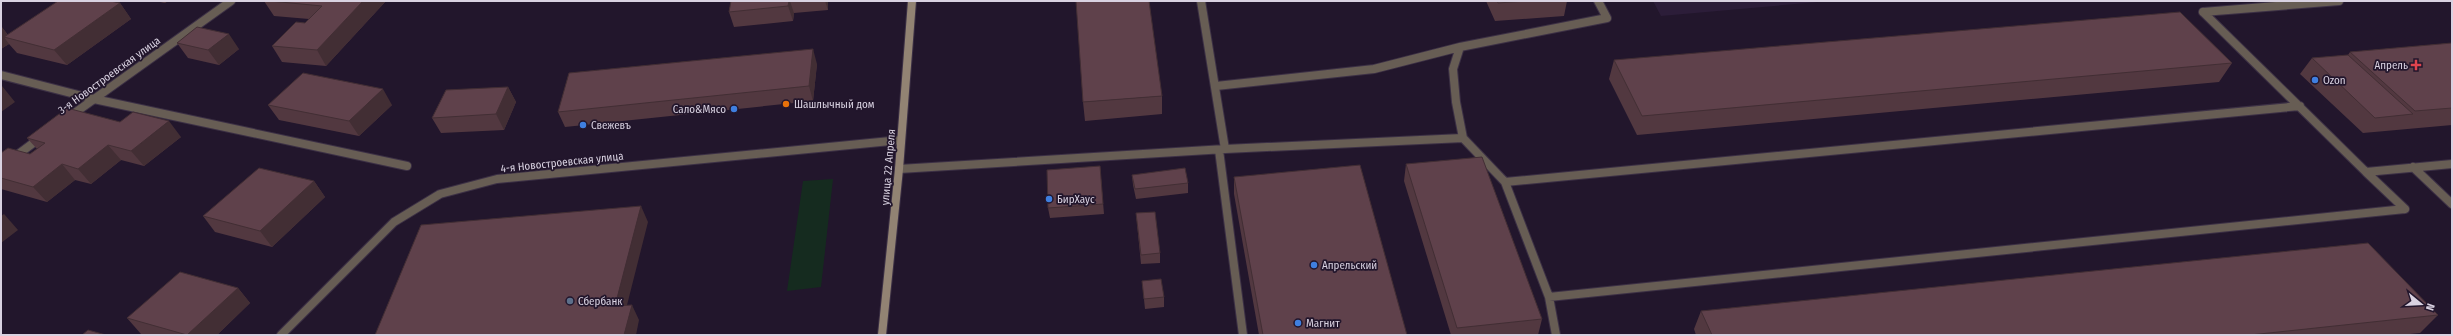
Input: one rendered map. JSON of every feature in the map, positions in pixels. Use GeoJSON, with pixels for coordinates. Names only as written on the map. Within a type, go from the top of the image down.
{"type":"FeatureCollection","features":[{"type":"Feature","properties":{"kind":"main road","name":"улица 22 Апреля"},"geometry":{"type":"LineString","coordinates":[[882,335],[899,169],[912,1]]}},
{"type":"Feature","properties":{"kind":"street","name":"3-я Новостроевская улица"},"geometry":{"type":"LineString","coordinates":[[63,122],[231,1]]}},
{"type":"Feature","properties":{"kind":"street"},"geometry":{"type":"LineString","coordinates":[[1201,1],[1216,86],[1243,335]]}},
{"type":"Feature","properties":{"kind":"street"},"geometry":{"type":"LineString","coordinates":[[1216,86],[1374,69],[1460,47],[1607,18],[1598,1]]}},
{"type":"Feature","properties":{"kind":"street"},"geometry":{"type":"LineString","coordinates":[[1549,297],[2405,209],[2203,12],[2339,1]]}},
{"type":"Feature","properties":{"kind":"street"},"geometry":{"type":"LineString","coordinates":[[1460,47],[1453,69],[1456,102],[1463,138],[1505,182],[1549,297],[1556,335]]}},
{"type":"Feature","properties":{"kind":"street"},"geometry":{"type":"LineString","coordinates":[[1,75],[94,99],[407,166]]}},
{"type":"Feature","properties":{"kind":"street"},"geometry":{"type":"LineString","coordinates":[[1505,182],[2300,106]]}},
{"type":"Feature","properties":{"kind":"street"},"geometry":{"type":"LineString","coordinates":[[1,167],[44,136]]}},
{"type":"Feature","properties":{"kind":"street"},"geometry":{"type":"LineString","coordinates":[[899,169],[1222,150],[1463,138]]}},
{"type":"Feature","properties":{"kind":"street","name":"4-я Новостроевская улица"},"geometry":{"type":"LineString","coordinates":[[281,335],[394,222],[440,194],[496,179],[901,140]]}},
{"type":"Feature","properties":{"kind":"street"},"geometry":{"type":"LineString","coordinates":[[2366,172],[2452,164]]}},
{"type":"Feature","properties":{"kind":"street"},"geometry":{"type":"LineString","coordinates":[[2413,167],[2452,204]]}},
{"type":"Feature","properties":{"kind":"shaded area"},"geometry":{"type":"Polygon","coordinates":[[[1653,1],[1829,1],[1661,16],[1653,1]]]}},
{"type":"Feature","properties":{"kind":"green space"},"geometry":{"type":"Polygon","coordinates":[[[833,179],[821,287],[787,291],[803,181],[833,179]]]}},
{"type":"Feature","properties":{"kind":"building"},"geometry":{"type":"Polygon","coordinates":[[[58,1],[110,1],[120,3],[54,50],[4,37],[58,1]]]}},
{"type":"Feature","properties":{"kind":"building"},"geometry":{"type":"Polygon","coordinates":[[[270,1],[363,1],[317,50],[272,46],[296,22],[305,23],[322,6],[270,1]]]}},
{"type":"Feature","properties":{"kind":"building"},"geometry":{"type":"Polygon","coordinates":[[[731,1],[789,1],[788,6],[729,12],[731,1]]]}},
{"type":"Feature","properties":{"kind":"building"},"geometry":{"type":"Polygon","coordinates":[[[1076,1],[1149,1],[1162,96],[1083,102],[1076,1]]]}},
{"type":"Feature","properties":{"kind":"building"},"geometry":{"type":"Polygon","coordinates":[[[1497,1],[1526,1],[1498,3],[1497,1]]]}},
{"type":"Feature","properties":{"kind":"building"},"geometry":{"type":"Polygon","coordinates":[[[2180,12],[2232,63],[1642,116],[1614,60],[2180,12]]]}},
{"type":"Feature","properties":{"kind":"building"},"geometry":{"type":"Polygon","coordinates":[[[197,27],[229,34],[208,50],[177,43],[197,27]]]}},
{"type":"Feature","properties":{"kind":"building"},"geometry":{"type":"Polygon","coordinates":[[[2452,43],[2452,108],[2415,111],[2350,52],[2452,43]]]}},
{"type":"Feature","properties":{"kind":"building"},"geometry":{"type":"Polygon","coordinates":[[[813,49],[809,86],[558,112],[569,73],[813,49]]]}},
{"type":"Feature","properties":{"kind":"building"},"geometry":{"type":"Polygon","coordinates":[[[2348,55],[2413,114],[2375,118],[2312,58],[2348,55]]]}},
{"type":"Feature","properties":{"kind":"building"},"geometry":{"type":"Polygon","coordinates":[[[303,73],[383,89],[349,121],[268,105],[303,73]]]}},
{"type":"Feature","properties":{"kind":"building"},"geometry":{"type":"Polygon","coordinates":[[[508,87],[496,114],[432,118],[446,90],[508,87]]]}},
{"type":"Feature","properties":{"kind":"building"},"geometry":{"type":"Polygon","coordinates":[[[67,108],[120,122],[133,112],[169,121],[131,151],[108,145],[78,169],[62,164],[33,187],[1,178],[1,153],[8,148],[30,154],[45,143],[27,138],[67,108]]]}},
{"type":"Feature","properties":{"kind":"building"},"geometry":{"type":"Polygon","coordinates":[[[1482,157],[1542,319],[1457,328],[1406,164],[1482,157]]]}},
{"type":"Feature","properties":{"kind":"building","name":"Апрельский"},"geometry":{"type":"Polygon","coordinates":[[[1360,165],[1407,335],[1263,335],[1234,177],[1360,165]]]}},
{"type":"Feature","properties":{"kind":"building"},"geometry":{"type":"Polygon","coordinates":[[[1100,166],[1103,204],[1048,208],[1047,170],[1100,166]]]}},
{"type":"Feature","properties":{"kind":"building"},"geometry":{"type":"Polygon","coordinates":[[[259,168],[314,181],[260,231],[203,216],[259,168]]]}},
{"type":"Feature","properties":{"kind":"building"},"geometry":{"type":"Polygon","coordinates":[[[1185,168],[1188,183],[1135,189],[1132,175],[1185,168]]]}},
{"type":"Feature","properties":{"kind":"building"},"geometry":{"type":"Polygon","coordinates":[[[641,206],[615,306],[632,305],[624,335],[375,335],[421,225],[641,206]]]}},
{"type":"Feature","properties":{"kind":"building"},"geometry":{"type":"Polygon","coordinates":[[[1155,212],[1160,253],[1141,255],[1136,213],[1155,212]]]}},
{"type":"Feature","properties":{"kind":"building"},"geometry":{"type":"Polygon","coordinates":[[[2368,243],[2438,315],[2250,335],[1712,335],[1701,311],[2368,243]]]}},
{"type":"Feature","properties":{"kind":"building"},"geometry":{"type":"Polygon","coordinates":[[[180,272],[238,288],[187,335],[127,318],[180,272]]]}},
{"type":"Feature","properties":{"kind":"building"},"geometry":{"type":"Polygon","coordinates":[[[1161,279],[1164,297],[1144,299],[1142,281],[1161,279]]]}},
{"type":"Feature","properties":{"kind":"building"},"geometry":{"type":"Polygon","coordinates":[[[88,330],[106,335],[82,335],[88,330]]]}},
{"type":"Feature","properties":{"kind":"place","name":"Апрель"},"geometry":{"type":"Point","coordinates":[2416,65]}},
{"type":"Feature","properties":{"kind":"place","name":"Ozon"},"geometry":{"type":"Point","coordinates":[2315,80]}},
{"type":"Feature","properties":{"kind":"place","name":"Шашлычный дом"},"geometry":{"type":"Point","coordinates":[786,104]}},
{"type":"Feature","properties":{"kind":"place","name":"Сало&Мясо"},"geometry":{"type":"Point","coordinates":[734,109]}},
{"type":"Feature","properties":{"kind":"place","name":"Свежевъ"},"geometry":{"type":"Point","coordinates":[583,125]}},
{"type":"Feature","properties":{"kind":"place","name":"БирХаус"},"geometry":{"type":"Point","coordinates":[1049,199]}},
{"type":"Feature","properties":{"kind":"place","name":"Апрельский"},"geometry":{"type":"Point","coordinates":[1314,265]}},
{"type":"Feature","properties":{"kind":"place","name":"Сбербанк"},"geometry":{"type":"Point","coordinates":[570,301]}},
{"type":"Feature","properties":{"kind":"place","name":"Магнит"},"geometry":{"type":"Point","coordinates":[1298,323]}}]}
